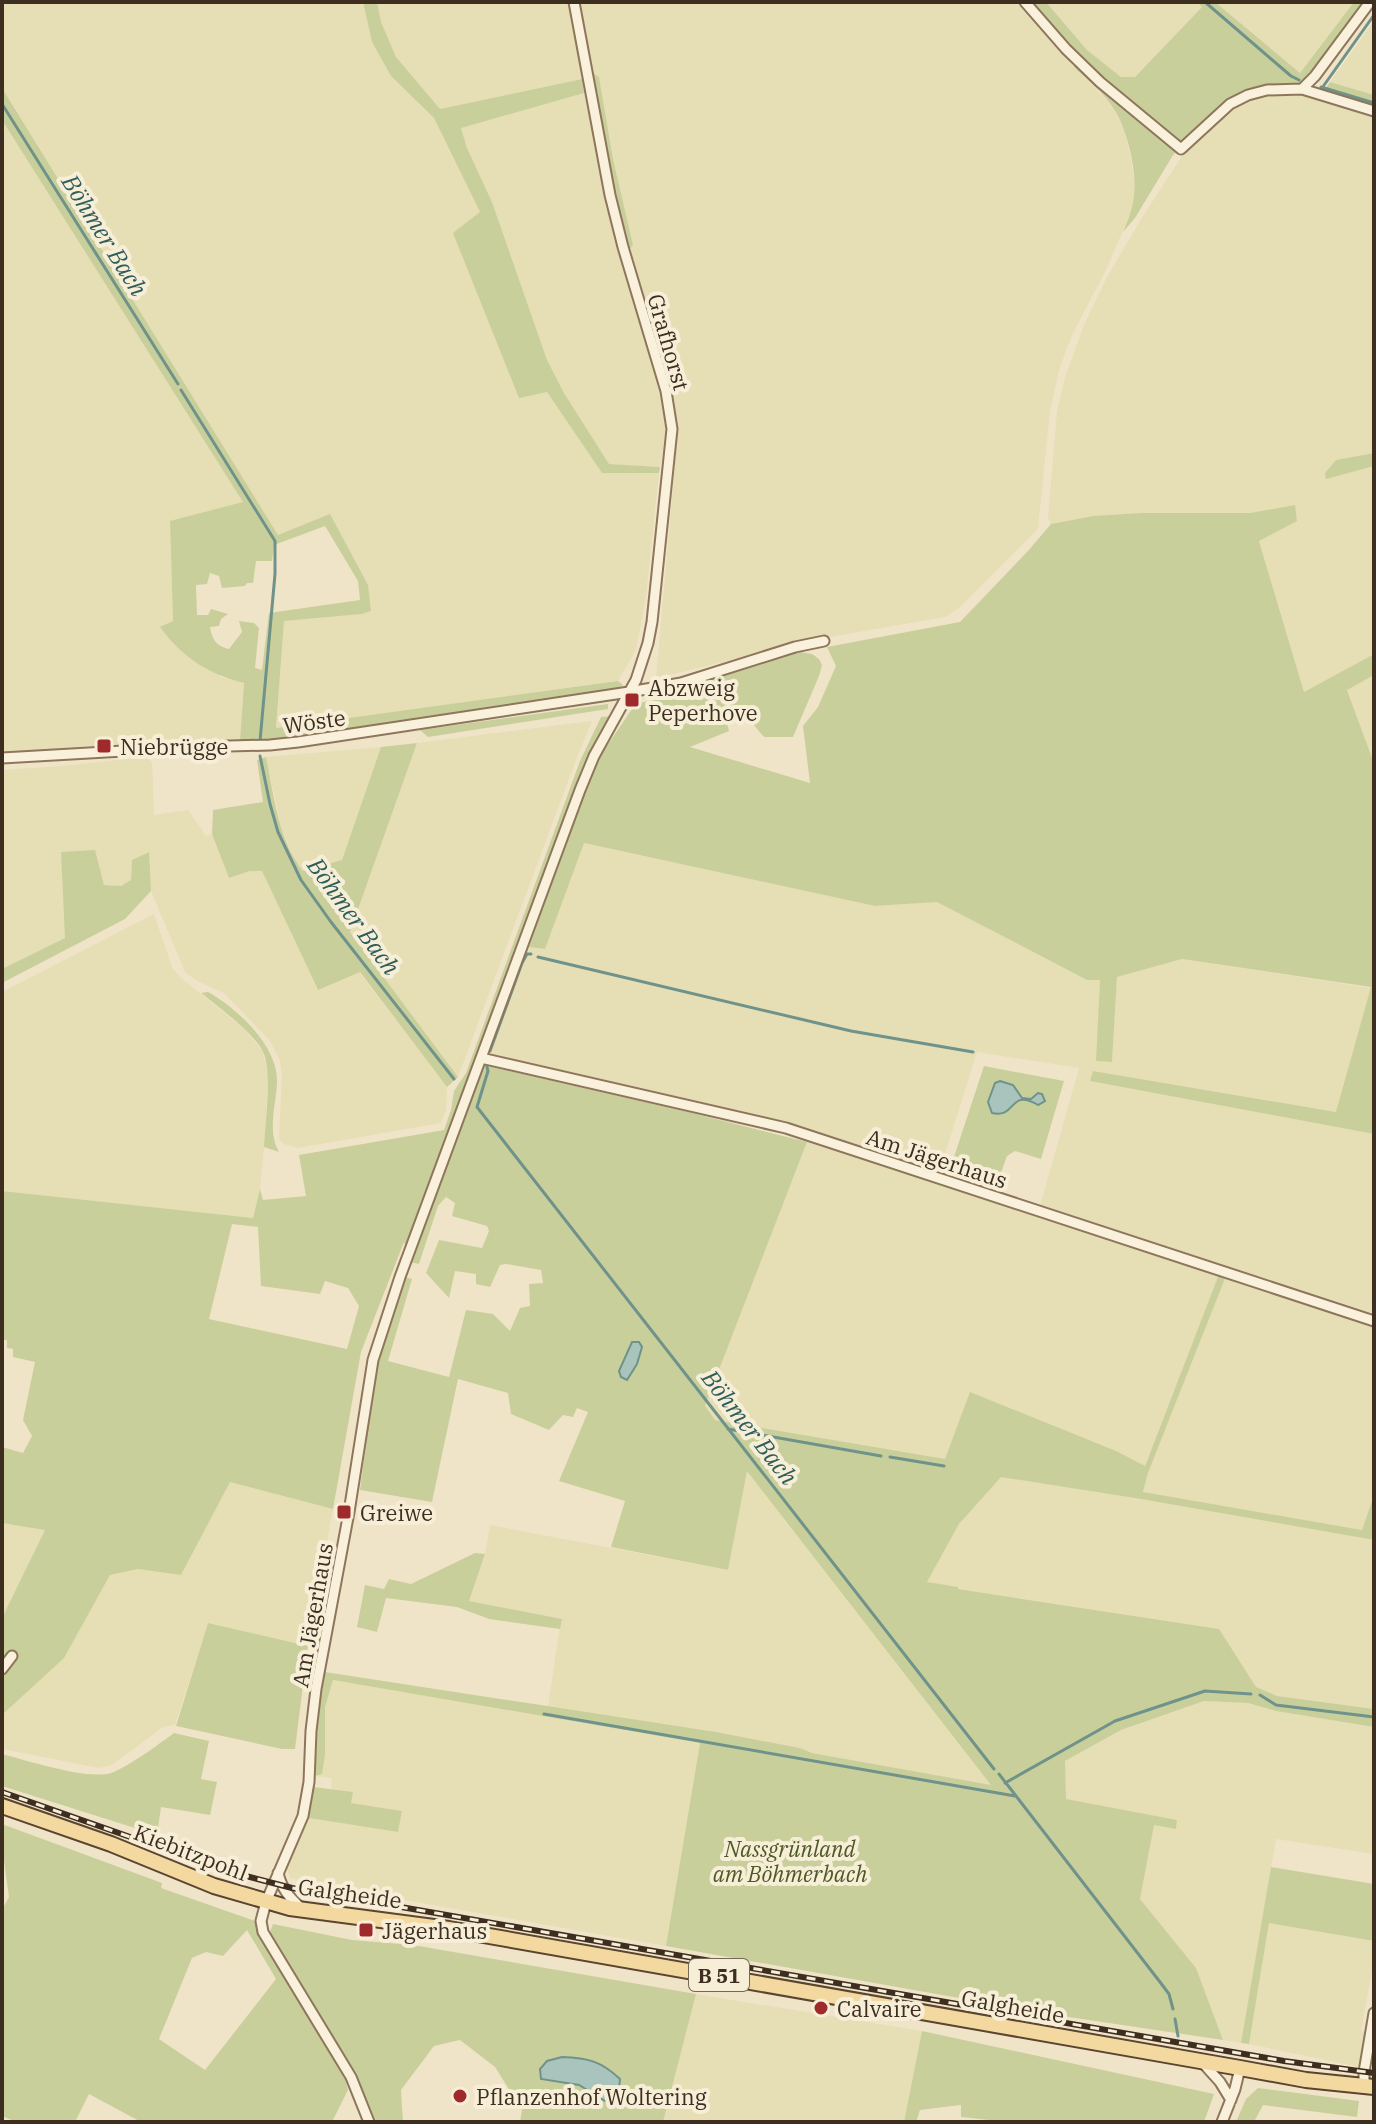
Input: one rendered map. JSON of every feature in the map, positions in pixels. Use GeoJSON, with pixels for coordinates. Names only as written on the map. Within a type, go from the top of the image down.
{"type":"FeatureCollection","features":[{"type":"Feature","properties":{"kind":"main road","name":"Kiebitzpohl"},"geometry":{"type":"LineString","coordinates":[[2,1806],[111,1844],[214,1886],[266,1902]]}},
{"type":"Feature","properties":{"kind":"main road","name":"Galgheide"},"geometry":{"type":"LineString","coordinates":[[266,1902],[303,1910],[464,1931],[1306,2080],[1369,2086]]}},
{"type":"Feature","properties":{"kind":"street","name":"Grafhorst"},"geometry":{"type":"LineString","coordinates":[[574,2],[610,195],[666,391],[672,429],[652,622],[644,660],[629,692]]}},
{"type":"Feature","properties":{"kind":"street"},"geometry":{"type":"LineString","coordinates":[[1025,2],[1100,82],[1181,149],[1230,104],[1267,90],[1302,89],[1374,111]]}},
{"type":"Feature","properties":{"kind":"street"},"geometry":{"type":"LineString","coordinates":[[1302,89],[1370,2]]}},
{"type":"Feature","properties":{"kind":"street","name":"Wöste"},"geometry":{"type":"LineString","coordinates":[[2,758],[270,745],[681,683],[795,647],[824,641]]}},
{"type":"Feature","properties":{"kind":"street","name":"Am Jägerhaus"},"geometry":{"type":"LineString","coordinates":[[266,1902],[299,1829],[305,1808],[316,1689],[373,1360],[400,1277],[580,790],[594,756],[629,692]]}},
{"type":"Feature","properties":{"kind":"street","name":"Am Jägerhaus"},"geometry":{"type":"LineString","coordinates":[[481,1058],[786,1128],[1374,1321]]}},
{"type":"Feature","properties":{"kind":"street"},"geometry":{"type":"LineString","coordinates":[[2,1669],[12,1656]]}},
{"type":"Feature","properties":{"kind":"street"},"geometry":{"type":"LineString","coordinates":[[278,1873],[287,1895],[303,1910]]}},
{"type":"Feature","properties":{"kind":"street","name":"Kiebitzpohl"},"geometry":{"type":"LineString","coordinates":[[266,1902],[261,1921],[263,1932],[351,2077],[369,2122]]}},
{"type":"Feature","properties":{"kind":"street"},"geometry":{"type":"LineString","coordinates":[[1369,2086],[1364,2072],[1374,2013]]}},
{"type":"Feature","properties":{"kind":"street"},"geometry":{"type":"LineString","coordinates":[[1202,2062],[1231,2100]]}},
{"type":"Feature","properties":{"kind":"street"},"geometry":{"type":"LineString","coordinates":[[1222,2122],[1240,2068]]}},
{"type":"Feature","properties":{"kind":"shaded area"},"geometry":{"type":"Polygon","coordinates":[[[2,2],[363,2],[372,42],[391,76],[434,118],[480,212],[547,392],[602,473],[659,473],[646,597],[636,650],[618,681],[276,728],[284,621],[370,611],[330,515],[278,535],[2,88],[2,2]]]}},
{"type":"Feature","properties":{"kind":"shaded area"},"geometry":{"type":"Polygon","coordinates":[[[377,2],[569,2],[582,79],[440,109],[396,57],[381,22],[377,2]]]}},
{"type":"Feature","properties":{"kind":"shaded area"},"geometry":{"type":"Polygon","coordinates":[[[580,2],[1018,2],[1114,108],[1125,133],[1135,192],[1131,212],[1060,367],[1050,410],[1038,529],[959,608],[945,617],[824,638],[656,678],[678,431],[671,391],[629,250],[633,245],[613,159],[599,77],[593,73],[580,2]]]}},
{"type":"Feature","properties":{"kind":"shaded area"},"geometry":{"type":"Polygon","coordinates":[[[1046,2],[1197,2],[1202,7],[1135,77],[1121,77],[1087,50],[1046,2]]]}},
{"type":"Feature","properties":{"kind":"shaded area"},"geometry":{"type":"Polygon","coordinates":[[[1215,2],[1354,2],[1300,73],[1215,2]]]}},
{"type":"Feature","properties":{"kind":"shaded area"},"geometry":{"type":"Polygon","coordinates":[[[1374,21],[1374,95],[1330,82],[1374,21]]]}},
{"type":"Feature","properties":{"kind":"shaded area"},"geometry":{"type":"Polygon","coordinates":[[[584,93],[618,248],[663,400],[666,428],[660,467],[609,464],[564,393],[547,360],[492,202],[461,128],[584,93]]]}},
{"type":"Feature","properties":{"kind":"shaded area"},"geometry":{"type":"Polygon","coordinates":[[[1265,95],[1301,95],[1374,116],[1374,453],[1336,460],[1327,478],[1374,466],[1374,654],[1304,692],[1259,540],[1297,521],[1294,505],[1250,513],[1093,516],[1051,524],[1048,518],[1057,412],[1065,377],[1084,325],[1107,277],[1184,153],[1230,110],[1265,95]]]}},
{"type":"Feature","properties":{"kind":"shaded area"},"geometry":{"type":"Polygon","coordinates":[[[2,120],[244,502],[170,522],[173,621],[221,677],[244,683],[240,741],[2,753],[2,120]]]}},
{"type":"Feature","properties":{"kind":"shaded area"},"geometry":{"type":"Polygon","coordinates":[[[1374,675],[1374,763],[1347,689],[1374,675]]]}},
{"type":"Feature","properties":{"kind":"shaded area"},"geometry":{"type":"Polygon","coordinates":[[[592,721],[458,1077],[350,932],[417,743],[592,721]]]}},
{"type":"Feature","properties":{"kind":"shaded area"},"geometry":{"type":"Polygon","coordinates":[[[381,747],[342,860],[303,871],[281,827],[266,757],[381,747]]]}},
{"type":"Feature","properties":{"kind":"shaded area"},"geometry":{"type":"Polygon","coordinates":[[[146,757],[152,762],[154,815],[188,810],[206,836],[212,834],[229,878],[250,871],[262,871],[317,989],[359,972],[447,1087],[446,1110],[441,1123],[298,1148],[284,1144],[279,1139],[280,1061],[270,1041],[224,993],[185,972],[151,891],[148,852],[132,860],[131,881],[121,886],[104,885],[101,875],[65,938],[2,969],[2,770],[146,757]]]}},
{"type":"Feature","properties":{"kind":"shaded area"},"geometry":{"type":"Polygon","coordinates":[[[583,843],[875,906],[937,902],[1087,980],[1100,979],[1097,1061],[1112,1062],[1117,977],[1182,959],[1372,988],[1337,1112],[1093,1071],[1090,1081],[1374,1134],[1374,1313],[1040,1206],[1079,1068],[977,1052],[939,1173],[787,1125],[490,1055],[529,947],[545,949],[583,843]]]}},
{"type":"Feature","properties":{"kind":"shaded area"},"geometry":{"type":"Polygon","coordinates":[[[154,914],[173,969],[243,1028],[263,1052],[268,1075],[264,1147],[260,1189],[253,1218],[2,1191],[2,992],[154,914]]]}},
{"type":"Feature","properties":{"kind":"shaded area"},"geometry":{"type":"Polygon","coordinates":[[[807,1142],[1219,1274],[1143,1470],[948,1460],[715,1420],[705,1406],[807,1142]]]}},
{"type":"Feature","properties":{"kind":"shaded area"},"geometry":{"type":"Polygon","coordinates":[[[1226,1276],[1374,1328],[1374,1495],[1362,1530],[1143,1493],[1148,1473],[1226,1276]]]}},
{"type":"Feature","properties":{"kind":"shaded area"},"geometry":{"type":"Polygon","coordinates":[[[748,1461],[994,1786],[716,1732],[548,1707],[561,1619],[469,1601],[485,1554],[490,1525],[728,1570],[748,1461]]]}},
{"type":"Feature","properties":{"kind":"shaded area"},"geometry":{"type":"Polygon","coordinates":[[[1001,1476],[1374,1540],[1374,1709],[1277,1696],[1256,1687],[1218,1629],[926,1584],[959,1524],[1001,1476]]]}},
{"type":"Feature","properties":{"kind":"shaded area"},"geometry":{"type":"Polygon","coordinates":[[[230,1481],[333,1509],[308,1646],[208,1623],[175,1725],[163,1727],[112,1765],[99,1768],[2,1749],[2,1715],[64,1657],[110,1575],[138,1569],[181,1575],[230,1481]]]}},
{"type":"Feature","properties":{"kind":"shaded area"},"geometry":{"type":"Polygon","coordinates":[[[2,1523],[46,1529],[2,1618],[2,1523]]]}},
{"type":"Feature","properties":{"kind":"shaded area"},"geometry":{"type":"Polygon","coordinates":[[[333,1680],[700,1743],[666,1946],[290,1878],[287,1869],[309,1818],[398,1832],[402,1811],[351,1803],[352,1792],[331,1789],[332,1778],[315,1776],[322,1774],[325,1707],[333,1680]]]}},
{"type":"Feature","properties":{"kind":"shaded area"},"geometry":{"type":"Polygon","coordinates":[[[1204,1701],[1248,1703],[1276,1711],[1374,1727],[1374,1854],[1276,1839],[1241,2043],[1223,2040],[1196,1968],[1140,1899],[1154,1824],[1176,1829],[1177,1820],[1062,1799],[1065,1761],[1121,1730],[1204,1701]]]}},
{"type":"Feature","properties":{"kind":"shaded area"},"geometry":{"type":"Polygon","coordinates":[[[1269,1923],[1374,1941],[1374,1960],[1361,2031],[1366,2032],[1359,2067],[1249,2044],[1269,1923]]]}},
{"type":"Feature","properties":{"kind":"shaded area"},"geometry":{"type":"Polygon","coordinates":[[[696,1994],[922,2031],[904,2122],[663,2122],[696,1994]]]}},
{"type":"Feature","properties":{"kind":"green space"},"geometry":{"type":"Polygon","coordinates":[[[363,2],[377,2],[381,22],[396,57],[440,109],[582,79],[584,93],[461,128],[492,202],[547,360],[564,393],[609,464],[660,467],[659,473],[602,473],[547,392],[519,398],[453,233],[480,212],[434,118],[391,76],[372,42],[363,2]]]}},
{"type":"Feature","properties":{"kind":"green space"},"geometry":{"type":"Polygon","coordinates":[[[1029,2],[1046,2],[1087,50],[1121,77],[1135,77],[1202,7],[1197,2],[1215,2],[1300,73],[1354,2],[1364,2],[1300,85],[1226,103],[1188,138],[1173,155],[1135,218],[1123,232],[1133,205],[1135,185],[1127,139],[1119,117],[1110,103],[1074,67],[1074,54],[1029,2]]]}},
{"type":"Feature","properties":{"kind":"green space"},"geometry":{"type":"Polygon","coordinates":[[[593,73],[599,77],[613,159],[633,245],[629,250],[606,156],[593,73]]]}},
{"type":"Feature","properties":{"kind":"green space"},"geometry":{"type":"Polygon","coordinates":[[[1330,82],[1374,95],[1374,103],[1326,88],[1330,82]]]}},
{"type":"Feature","properties":{"kind":"green space"},"geometry":{"type":"Polygon","coordinates":[[[2,88],[278,535],[330,514],[368,585],[371,611],[284,621],[276,728],[618,681],[623,685],[616,690],[275,740],[240,741],[244,683],[219,675],[197,663],[177,647],[160,627],[173,621],[170,521],[243,502],[2,120],[2,88]],[[325,526],[274,545],[272,561],[256,561],[253,583],[222,588],[219,576],[210,573],[207,584],[196,585],[197,615],[208,615],[211,609],[228,614],[221,619],[219,626],[210,627],[215,641],[229,649],[242,632],[239,621],[254,623],[259,628],[255,668],[262,670],[269,613],[360,600],[358,581],[325,526]]]}},
{"type":"Feature","properties":{"kind":"green space"},"geometry":{"type":"Polygon","coordinates":[[[1374,453],[1374,466],[1326,479],[1325,473],[1336,460],[1374,453]]]}},
{"type":"Feature","properties":{"kind":"green space"},"geometry":{"type":"Polygon","coordinates":[[[1295,505],[1297,521],[1259,541],[1304,692],[1374,654],[1374,675],[1347,690],[1374,763],[1374,1134],[1090,1081],[1093,1071],[1336,1112],[1371,987],[1182,959],[1117,977],[1112,1062],[1096,1061],[1100,980],[1087,980],[937,902],[875,906],[584,843],[545,949],[529,947],[594,765],[636,703],[652,701],[746,666],[800,652],[812,654],[822,665],[793,737],[764,737],[743,712],[730,716],[727,723],[729,731],[690,747],[810,783],[803,726],[818,707],[836,666],[827,647],[960,622],[1051,524],[1093,516],[1250,513],[1295,505]]]}},
{"type":"Feature","properties":{"kind":"green space"},"geometry":{"type":"Polygon","coordinates":[[[608,704],[608,709],[428,737],[420,730],[608,704]]]}},
{"type":"Feature","properties":{"kind":"green space"},"geometry":{"type":"Polygon","coordinates":[[[612,716],[585,766],[407,1250],[404,1242],[361,1352],[333,1509],[230,1482],[181,1575],[138,1569],[110,1575],[64,1658],[2,1715],[2,1618],[45,1530],[2,1523],[2,1447],[23,1453],[32,1436],[23,1420],[35,1362],[13,1357],[13,1349],[7,1348],[7,1340],[2,1340],[2,1191],[253,1218],[260,1189],[263,1200],[306,1196],[299,1155],[444,1130],[454,1091],[466,1073],[580,761],[601,717],[612,716]],[[232,1224],[209,1319],[347,1349],[359,1306],[348,1288],[325,1281],[320,1294],[261,1286],[258,1227],[232,1224]]]}},
{"type":"Feature","properties":{"kind":"green space"},"geometry":{"type":"Polygon","coordinates":[[[417,743],[350,932],[458,1077],[447,1087],[360,972],[318,990],[262,871],[250,871],[229,878],[212,834],[213,810],[263,802],[257,760],[266,757],[282,831],[303,871],[342,860],[381,747],[417,743]]]}},
{"type":"Feature","properties":{"kind":"green space"},"geometry":{"type":"Polygon","coordinates":[[[95,850],[104,885],[121,886],[131,880],[132,860],[149,852],[151,891],[125,919],[2,983],[2,969],[65,938],[61,852],[95,850]]]}},
{"type":"Feature","properties":{"kind":"green space"},"geometry":{"type":"Polygon","coordinates":[[[208,992],[243,1018],[271,1056],[277,1083],[273,1135],[279,1152],[264,1147],[268,1087],[264,1054],[245,1030],[201,993],[208,992]]]}},
{"type":"Feature","properties":{"kind":"green space","name":"Nassgrünland am Böhmerbach"},"geometry":{"type":"Polygon","coordinates":[[[484,1065],[807,1142],[705,1406],[715,1420],[945,1459],[970,1392],[1116,1451],[1145,1466],[1219,1274],[1226,1276],[1143,1492],[1362,1530],[1374,1495],[1374,1540],[1001,1477],[959,1524],[927,1582],[1219,1629],[1256,1687],[1277,1696],[1374,1709],[1374,1727],[1276,1711],[1248,1703],[1204,1701],[1121,1730],[1065,1761],[1066,1799],[1177,1820],[1176,1829],[1154,1825],[1140,1899],[1196,1968],[1223,2040],[1055,2015],[666,1946],[700,1743],[333,1680],[325,1707],[322,1774],[315,1776],[318,1714],[325,1672],[716,1732],[812,1753],[991,1785],[747,1471],[728,1570],[611,1547],[625,1501],[559,1481],[588,1412],[577,1408],[573,1417],[563,1415],[549,1430],[511,1414],[508,1393],[458,1379],[432,1502],[360,1490],[377,1357],[404,1277],[412,1279],[388,1361],[449,1377],[466,1310],[493,1314],[510,1331],[520,1308],[530,1306],[529,1284],[543,1283],[541,1270],[506,1264],[500,1265],[490,1287],[476,1284],[476,1274],[455,1271],[449,1298],[426,1273],[439,1240],[482,1248],[489,1231],[487,1226],[452,1216],[455,1203],[446,1197],[438,1206],[419,1264],[410,1262],[484,1065]]]}},
{"type":"Feature","properties":{"kind":"green space"},"geometry":{"type":"Polygon","coordinates":[[[984,1066],[1064,1081],[1041,1159],[1015,1151],[1007,1156],[997,1184],[950,1169],[984,1066]],[[995,1083],[988,1102],[1020,1099],[1031,1100],[1034,1104],[1031,1099],[1022,1098],[995,1083]]]}},
{"type":"Feature","properties":{"kind":"green space"},"geometry":{"type":"Polygon","coordinates":[[[475,1553],[485,1554],[469,1601],[562,1619],[560,1629],[489,1619],[457,1607],[386,1598],[377,1632],[357,1627],[365,1585],[384,1589],[389,1579],[411,1584],[475,1553]]]}},
{"type":"Feature","properties":{"kind":"green space"},"geometry":{"type":"Polygon","coordinates":[[[208,1623],[308,1646],[295,1749],[282,1749],[176,1726],[208,1623]]]}},
{"type":"Feature","properties":{"kind":"green space"},"geometry":{"type":"Polygon","coordinates":[[[174,1733],[209,1741],[201,1779],[217,1782],[210,1815],[161,1807],[157,1835],[2,1786],[2,1754],[58,1769],[88,1774],[111,1773],[174,1733]]]}},
{"type":"Feature","properties":{"kind":"green space"},"geometry":{"type":"Polygon","coordinates":[[[314,1787],[353,1792],[351,1803],[402,1811],[398,1832],[309,1818],[314,1787]]]}},
{"type":"Feature","properties":{"kind":"green space"},"geometry":{"type":"Polygon","coordinates":[[[2,1824],[162,1883],[161,1888],[255,1921],[257,1931],[345,2078],[348,2090],[332,2122],[141,2122],[89,2094],[75,2122],[16,2122],[2,2116],[2,1910],[9,1897],[2,1859],[2,1824]],[[247,1930],[223,1956],[206,1952],[192,1958],[159,2039],[205,2070],[276,1979],[247,1930]]]}},
{"type":"Feature","properties":{"kind":"green space"},"geometry":{"type":"Polygon","coordinates":[[[1271,1867],[1374,1884],[1374,1941],[1269,1923],[1249,2044],[1241,2043],[1271,1867]]]}},
{"type":"Feature","properties":{"kind":"green space"},"geometry":{"type":"Polygon","coordinates":[[[273,1924],[352,1940],[413,1945],[696,1994],[663,2122],[520,2122],[522,2110],[495,2067],[460,2040],[434,2046],[401,2090],[403,2122],[376,2122],[357,2075],[270,1932],[273,1924]],[[542,2079],[579,2085],[605,2101],[620,2079],[542,2079]]]}},
{"type":"Feature","properties":{"kind":"green space"},"geometry":{"type":"Polygon","coordinates":[[[922,2031],[1214,2094],[1204,2122],[1008,2122],[961,2117],[961,2105],[920,2110],[916,2122],[904,2122],[922,2031]]]}},
{"type":"Feature","properties":{"kind":"green space"},"geometry":{"type":"Polygon","coordinates":[[[1258,2088],[1359,2101],[1357,2117],[1263,2105],[1254,2122],[1236,2122],[1246,2099],[1258,2088]]]}},
{"type":"Feature","properties":{"kind":"water"},"geometry":{"type":"Polygon","coordinates":[[[1000,1081],[1013,1085],[1022,1098],[1031,1099],[1038,1093],[1045,1101],[1038,1105],[1022,1100],[1006,1112],[992,1113],[988,1102],[995,1083],[1000,1081]]]}},
{"type":"Feature","properties":{"kind":"water"},"geometry":{"type":"Polygon","coordinates":[[[632,1342],[639,1342],[642,1347],[637,1364],[627,1380],[621,1377],[619,1371],[632,1342]]]}},
{"type":"Feature","properties":{"kind":"water"},"geometry":{"type":"Polygon","coordinates":[[[562,2057],[579,2058],[607,2068],[620,2079],[618,2099],[605,2101],[579,2085],[541,2079],[540,2069],[547,2061],[562,2057]]]}},
{"type":"Feature","properties":{"kind":"waterway"},"geometry":{"type":"LineString","coordinates":[[1205,2],[1299,80]]}},
{"type":"Feature","properties":{"kind":"waterway"},"geometry":{"type":"LineString","coordinates":[[1322,88],[1374,15]]}},
{"type":"Feature","properties":{"kind":"waterway"},"geometry":{"type":"LineString","coordinates":[[1321,87],[1374,103]]}},
{"type":"Feature","properties":{"kind":"waterway","name":"Böhmer Bach"},"geometry":{"type":"LineString","coordinates":[[2,104],[178,384]]}},
{"type":"Feature","properties":{"kind":"waterway","name":"Böhmer Bach"},"geometry":{"type":"LineString","coordinates":[[181,390],[275,541],[275,574],[260,741]]}},
{"type":"Feature","properties":{"kind":"waterway","name":"Böhmer Bach"},"geometry":{"type":"LineString","coordinates":[[260,756],[278,832],[301,880],[454,1079]]}},
{"type":"Feature","properties":{"kind":"waterway"},"geometry":{"type":"LineString","coordinates":[[490,1051],[522,963],[527,954],[531,954]]}},
{"type":"Feature","properties":{"kind":"waterway"},"geometry":{"type":"LineString","coordinates":[[538,957],[851,1031],[973,1052]]}},
{"type":"Feature","properties":{"kind":"waterway","name":"Böhmer Bach"},"geometry":{"type":"LineString","coordinates":[[487,1067],[477,1107],[994,1769]]}},
{"type":"Feature","properties":{"kind":"waterway"},"geometry":{"type":"LineString","coordinates":[[728,1429],[881,1456]]}},
{"type":"Feature","properties":{"kind":"waterway"},"geometry":{"type":"LineString","coordinates":[[890,1457],[944,1466]]}},
{"type":"Feature","properties":{"kind":"waterway"},"geometry":{"type":"LineString","coordinates":[[1005,1783],[1115,1721],[1205,1691],[1251,1694]]}},
{"type":"Feature","properties":{"kind":"waterway"},"geometry":{"type":"LineString","coordinates":[[1260,1695],[1276,1705],[1374,1717]]}},
{"type":"Feature","properties":{"kind":"waterway"},"geometry":{"type":"LineString","coordinates":[[544,1714],[1015,1796]]}},
{"type":"Feature","properties":{"kind":"waterway","name":"Böhmer Bach"},"geometry":{"type":"LineString","coordinates":[[999,1774],[1169,1994],[1173,2009]]}},
{"type":"Feature","properties":{"kind":"waterway","name":"Böhmer Bach"},"geometry":{"type":"LineString","coordinates":[[1175,2019],[1178,2036]]}},
{"type":"Feature","properties":{"kind":"railway"},"geometry":{"type":"LineString","coordinates":[[2,1792],[227,1871],[292,1888],[1284,2061],[1374,2073]]}},
{"type":"Feature","properties":{"kind":"place","name":"Abzweig Peperhove"},"geometry":{"type":"Point","coordinates":[632,700]}},
{"type":"Feature","properties":{"kind":"place","name":"Niebrügge"},"geometry":{"type":"Point","coordinates":[104,746]}},
{"type":"Feature","properties":{"kind":"place","name":"Greiwe"},"geometry":{"type":"Point","coordinates":[344,1512]}},
{"type":"Feature","properties":{"kind":"place","name":"Jägerhaus"},"geometry":{"type":"Point","coordinates":[366,1930]}},
{"type":"Feature","properties":{"kind":"place","name":"Calvaire"},"geometry":{"type":"Point","coordinates":[821,2008]}},
{"type":"Feature","properties":{"kind":"place","name":"Pflanzenhof Woltering"},"geometry":{"type":"Point","coordinates":[460,2096]}}]}
